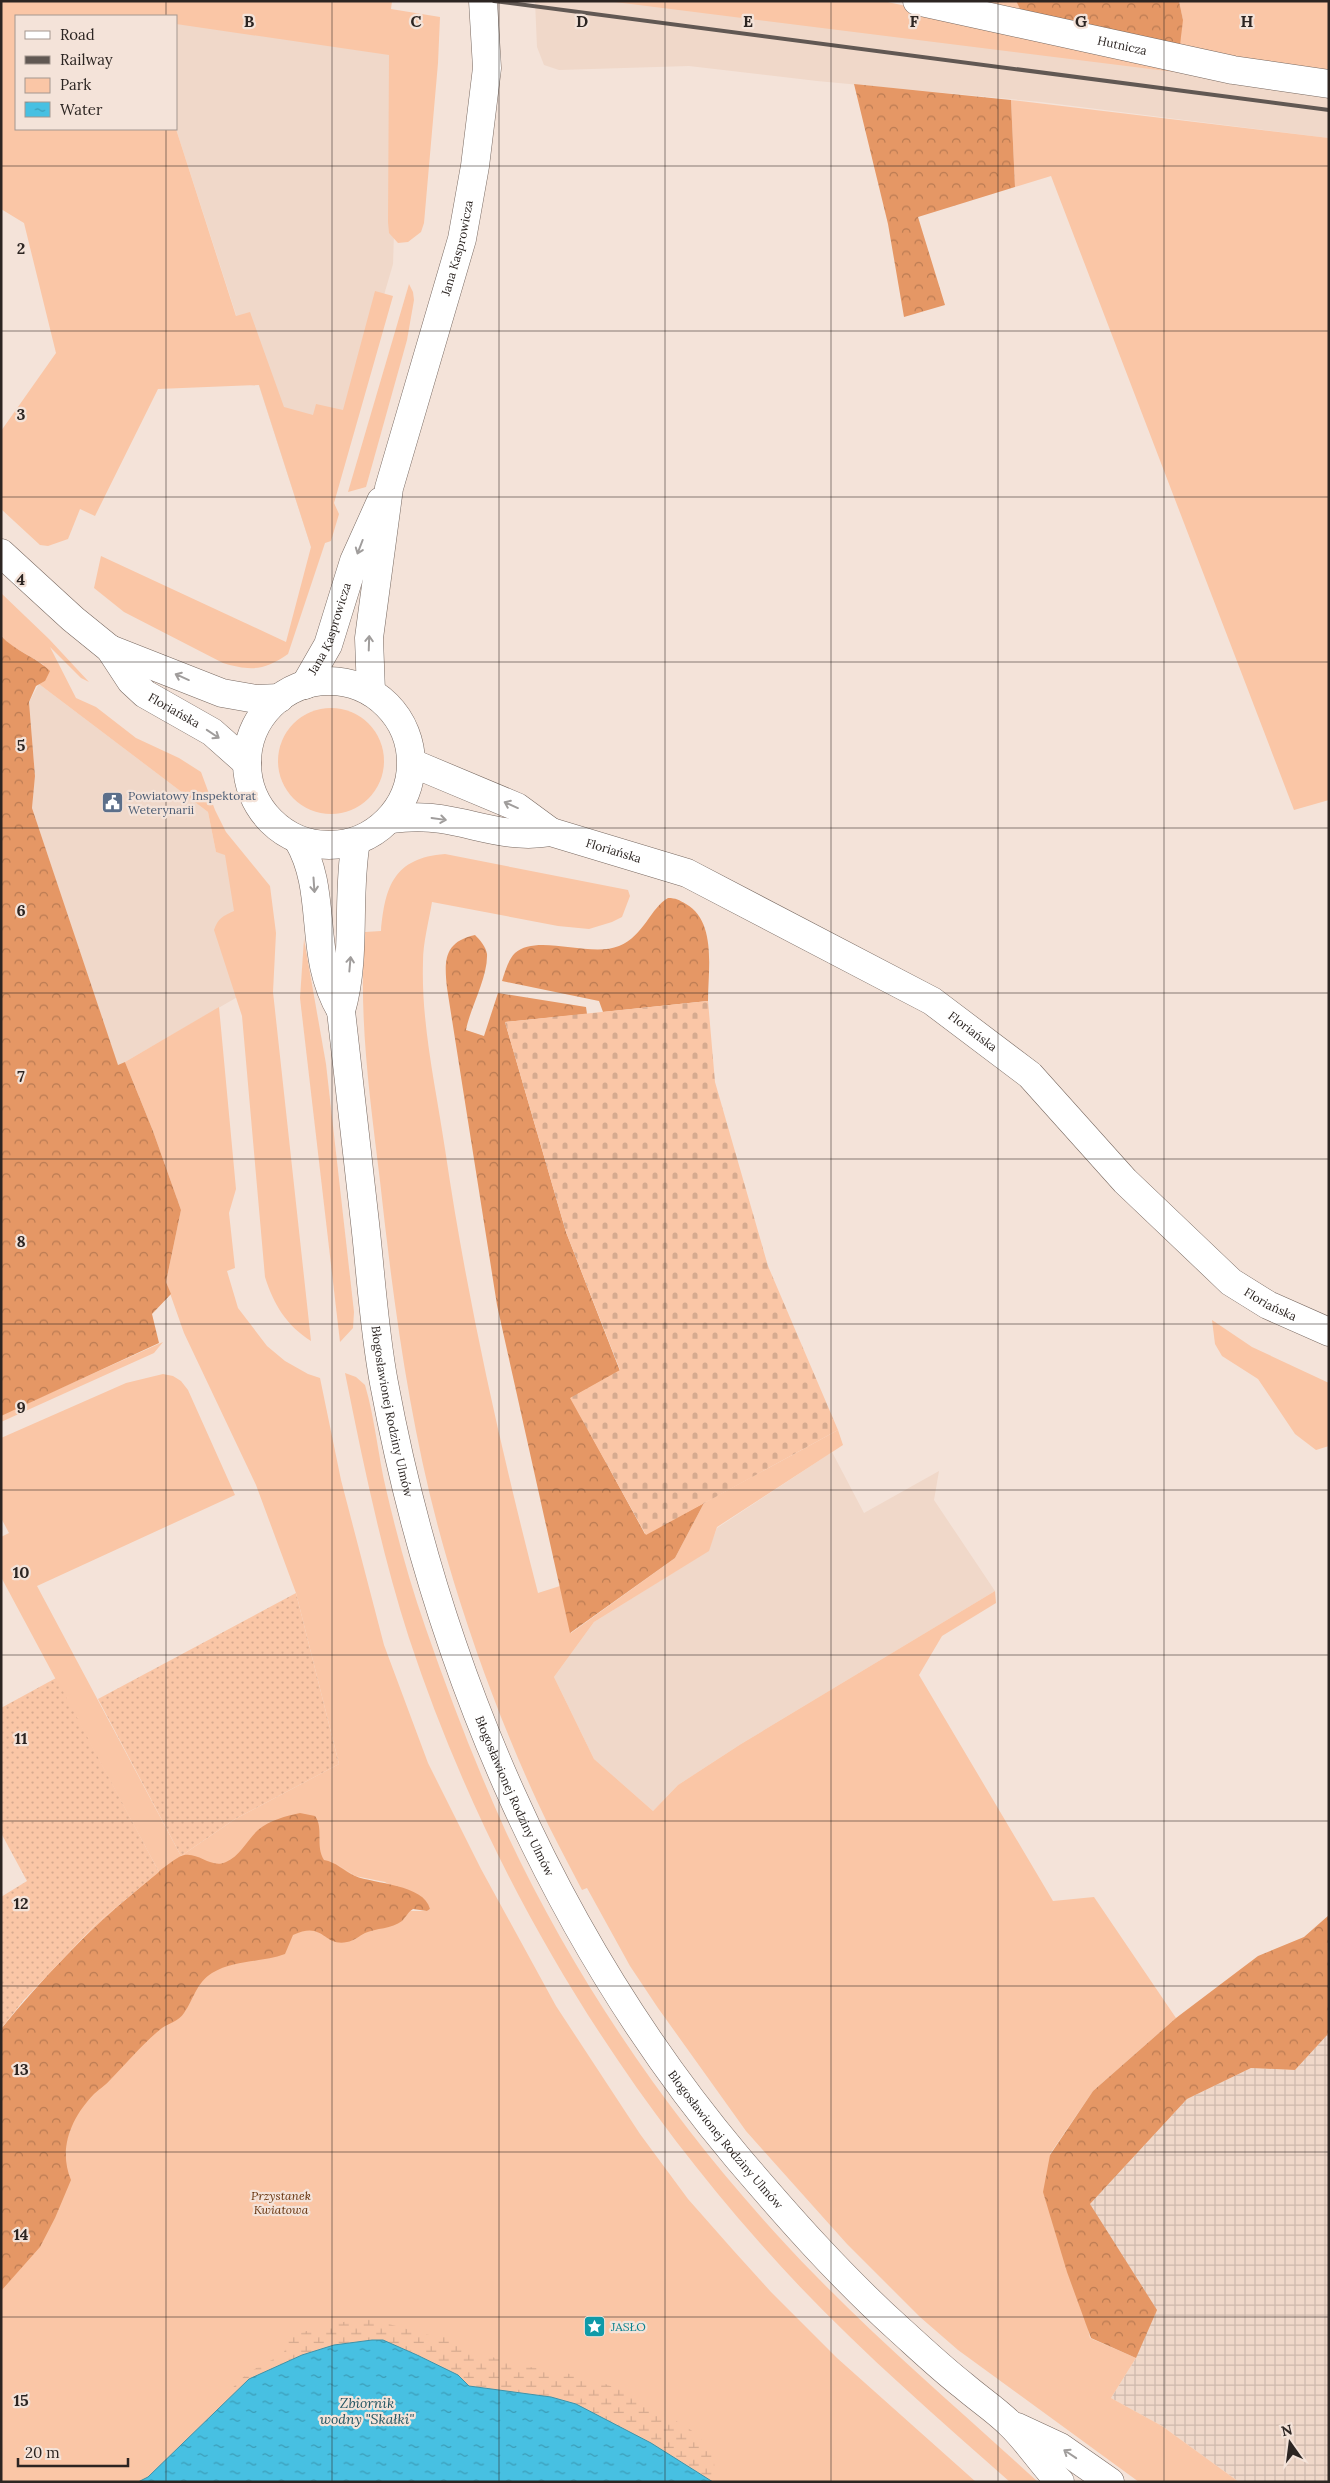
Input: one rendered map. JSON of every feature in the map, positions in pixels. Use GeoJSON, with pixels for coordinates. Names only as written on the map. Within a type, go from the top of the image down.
{"type":"FeatureCollection","features":[{"type":"Feature","properties":{"kind":"main road","name":"Jana Kasprowicza"},"geometry":{"type":"LineString","coordinates":[[371,692],[370,632],[389,488],[462,238],[475,166],[486,68],[483,1]]}},
{"type":"Feature","properties":{"kind":"main road","name":"Hutnicza"},"geometry":{"type":"LineString","coordinates":[[917,1],[1234,70],[1329,84]]}},
{"type":"Feature","properties":{"kind":"main road","name":"Jana Kasprowicza"},"geometry":{"type":"LineString","coordinates":[[305,685],[328,645],[363,539],[377,507],[389,488]]}},
{"type":"Feature","properties":{"kind":"main road","name":"Floriańska"},"geometry":{"type":"LineString","coordinates":[[1,553],[73,619],[110,649],[222,693],[256,699],[280,698]]}},
{"type":"Feature","properties":{"kind":"main road","name":"Floriańska"},"geometry":{"type":"LineString","coordinates":[[110,649],[131,681],[145,694],[212,732],[247,763]]}},
{"type":"Feature","properties":{"kind":"main road"},"geometry":{"type":"LineString","coordinates":[[328,681],[350,684],[371,692],[388,706],[401,722],[410,742],[412,763],[407,790],[402,802],[390,819],[374,832],[356,841],[337,845],[317,844],[298,840],[281,830],[267,817],[256,801],[249,783],[247,763],[249,745],[256,727],[266,711],[280,698],[305,685],[328,681]]}},
{"type":"Feature","properties":{"kind":"main road","name":"Floriańska"},"geometry":{"type":"LineString","coordinates":[[412,763],[517,807],[551,832],[687,873],[932,1000],[1030,1074],[1125,1182],[1231,1282],[1268,1305],[1329,1332]]}},
{"type":"Feature","properties":{"kind":"main road","name":"Floriańska"},"geometry":{"type":"LineString","coordinates":[[390,819],[417,816],[515,835],[551,832]]}},
{"type":"Feature","properties":{"kind":"main road","name":"Błogosławionej Rodziny Ulmów"},"geometry":{"type":"LineString","coordinates":[[298,840],[312,868],[319,948],[332,997],[341,1012]]}},
{"type":"Feature","properties":{"kind":"main road","name":"Błogosławionej Rodziny Ulmów"},"geometry":{"type":"LineString","coordinates":[[356,841],[352,887],[350,967],[341,1012],[375,1324],[396,1443],[425,1556],[462,1672],[512,1797],[544,1863],[603,1968],[643,2031],[687,2093],[734,2154],[806,2235],[897,2328],[1011,2424],[1060,2482]]}},
{"type":"Feature","properties":{"kind":"main road","name":"Błogosławionej Rodziny Ulmów"},"geometry":{"type":"LineString","coordinates":[[1011,2424],[1060,2447],[1110,2482]]}},
{"type":"Feature","properties":{"kind":"shaded area"},"geometry":{"type":"Polygon","coordinates":[[[535,1],[856,1],[1329,91],[1329,138],[1041,102],[817,81],[689,66],[559,70],[544,65],[537,47],[535,1]]]}},
{"type":"Feature","properties":{"kind":"shaded area"},"geometry":{"type":"Polygon","coordinates":[[[178,20],[400,51],[393,264],[311,547],[176,130],[178,130],[178,20]]]}},
{"type":"Feature","properties":{"kind":"shaded area"},"geometry":{"type":"Polygon","coordinates":[[[39,684],[208,812],[216,852],[228,855],[246,992],[118,1066],[32,808],[35,776],[29,702],[39,684]]]}},
{"type":"Feature","properties":{"kind":"shaded area"},"geometry":{"type":"Polygon","coordinates":[[[832,1452],[864,1513],[939,1471],[934,1500],[995,1591],[741,1744],[678,1785],[653,1811],[594,1759],[554,1677],[594,1622],[708,1551],[717,1528],[832,1452]]]}},
{"type":"Feature","properties":{"kind":"shaded area"},"geometry":{"type":"Polygon","coordinates":[[[1329,2033],[1329,2482],[1239,2482],[1162,2426],[1111,2398],[1136,2358],[1090,2204],[1187,2099],[1251,2068],[1295,2070],[1329,2033]]]}},
{"type":"Feature","properties":{"kind":"green space"},"geometry":{"type":"Polygon","coordinates":[[[1,1],[392,1],[391,9],[440,17],[438,63],[424,223],[421,232],[408,242],[398,243],[389,233],[388,222],[389,55],[178,24],[178,15],[15,15],[15,130],[176,130],[236,316],[250,312],[284,407],[313,415],[316,404],[343,410],[375,291],[393,296],[334,503],[339,514],[331,541],[325,543],[288,654],[279,660],[257,668],[223,663],[124,612],[94,588],[101,556],[286,642],[311,547],[259,385],[158,389],[95,516],[80,509],[68,539],[48,546],[40,545],[1,509],[1,431],[56,353],[24,223],[1,209],[1,1]]]}},
{"type":"Feature","properties":{"kind":"green space"},"geometry":{"type":"Polygon","coordinates":[[[607,1],[883,1],[1263,83],[607,1]]]}},
{"type":"Feature","properties":{"kind":"green space"},"geometry":{"type":"Polygon","coordinates":[[[953,1],[1016,1],[1021,11],[1183,20],[1179,1],[1329,1],[1329,76],[953,1]]]}},
{"type":"Feature","properties":{"kind":"green space"},"geometry":{"type":"Polygon","coordinates":[[[1016,1],[1179,1],[1183,20],[1180,45],[1021,11],[1016,1]]]}},
{"type":"Feature","properties":{"kind":"green space"},"geometry":{"type":"Polygon","coordinates":[[[854,84],[1011,100],[1015,187],[918,217],[945,305],[904,317],[888,224],[854,84]]]}},
{"type":"Feature","properties":{"kind":"green space"},"geometry":{"type":"Polygon","coordinates":[[[1011,100],[1329,138],[1329,800],[1294,810],[1051,176],[1015,187],[1011,100]]]}},
{"type":"Feature","properties":{"kind":"green space"},"geometry":{"type":"Polygon","coordinates":[[[409,284],[414,300],[407,340],[366,487],[348,492],[409,284]]]}},
{"type":"Feature","properties":{"kind":"green space"},"geometry":{"type":"Polygon","coordinates":[[[1,593],[49,639],[89,682],[81,678],[50,647],[76,698],[96,707],[136,738],[179,758],[201,772],[215,810],[226,832],[270,886],[276,933],[273,992],[311,1341],[302,1335],[282,1314],[272,1297],[265,1277],[242,1016],[214,930],[221,918],[234,911],[225,855],[216,852],[208,812],[39,684],[45,681],[44,665],[9,644],[1,636],[1,593]]]}},
{"type":"Feature","properties":{"kind":"green space"},"geometry":{"type":"Polygon","coordinates":[[[1,636],[50,671],[45,681],[36,686],[29,702],[35,776],[32,808],[118,1065],[125,1062],[153,1131],[181,1210],[166,1282],[171,1294],[152,1314],[159,1343],[1,1416],[1,636]]]}},
{"type":"Feature","properties":{"kind":"green space"},"geometry":{"type":"Polygon","coordinates":[[[331,708],[351,712],[368,724],[380,741],[384,761],[380,781],[368,798],[351,810],[331,814],[311,810],[294,798],[282,781],[278,761],[282,741],[294,724],[311,712],[331,708]]]}},
{"type":"Feature","properties":{"kind":"green space"},"geometry":{"type":"Polygon","coordinates":[[[445,854],[628,890],[630,896],[622,917],[589,929],[558,926],[432,902],[424,947],[424,1009],[463,1261],[498,1427],[538,1593],[560,1586],[571,1633],[675,1558],[704,1503],[838,1430],[843,1445],[717,1527],[709,1551],[594,1622],[554,1677],[594,1759],[653,1811],[678,1785],[741,1744],[995,1591],[996,1603],[942,1636],[919,1675],[1053,1901],[1094,1897],[1176,2018],[1093,2091],[1050,2154],[1090,2338],[1136,2358],[1111,2398],[1162,2426],[1239,2482],[1139,2482],[958,2350],[920,2317],[847,2244],[746,2131],[630,1966],[587,1888],[582,1890],[548,1824],[511,1742],[488,1682],[456,1590],[434,1513],[405,1371],[385,1229],[369,1088],[363,995],[365,932],[381,931],[390,888],[395,877],[403,868],[414,861],[445,854]]]}},
{"type":"Feature","properties":{"kind":"green space"},"geometry":{"type":"Polygon","coordinates":[[[668,898],[673,898],[686,904],[696,912],[703,922],[709,948],[708,1001],[603,1012],[599,1001],[502,981],[507,966],[515,953],[525,947],[550,945],[607,949],[619,946],[635,936],[662,902],[668,898]]]}},
{"type":"Feature","properties":{"kind":"green space"},"geometry":{"type":"Polygon","coordinates":[[[475,935],[485,949],[487,963],[466,1030],[484,1036],[498,993],[586,1007],[587,1014],[505,1022],[566,1232],[620,1371],[571,1398],[645,1534],[704,1503],[675,1558],[570,1633],[497,1305],[447,988],[446,961],[448,954],[457,942],[475,935]]]}},
{"type":"Feature","properties":{"kind":"green space"},"geometry":{"type":"Polygon","coordinates":[[[304,939],[326,1064],[354,1312],[353,1328],[340,1342],[300,998],[304,939]]]}},
{"type":"Feature","properties":{"kind":"green space"},"geometry":{"type":"Polygon","coordinates":[[[708,1001],[715,1082],[768,1266],[838,1430],[646,1535],[570,1398],[620,1370],[566,1232],[505,1022],[708,1001]]]}},
{"type":"Feature","properties":{"kind":"green space","name":"Przystanek Kwiatowa"},"geometry":{"type":"Polygon","coordinates":[[[219,1007],[236,1189],[229,1213],[235,1268],[227,1271],[238,1308],[267,1346],[285,1361],[308,1374],[320,1378],[341,1480],[384,1645],[428,1763],[481,1869],[556,2006],[640,2134],[688,2199],[733,2250],[771,2292],[837,2358],[976,2482],[1,2482],[1,2029],[97,1923],[159,1872],[1,1577],[1,1537],[9,1533],[1,1518],[1,1438],[126,1383],[163,1374],[173,1376],[181,1381],[188,1390],[235,1495],[37,1586],[181,1856],[235,1819],[339,1764],[296,1593],[256,1485],[184,1333],[166,1282],[181,1210],[153,1131],[125,1062],[219,1007]],[[356,1876],[410,1911],[427,1911],[430,1909],[385,1882],[356,1876]]]}},
{"type":"Feature","properties":{"kind":"green space"},"geometry":{"type":"Polygon","coordinates":[[[1212,1320],[1252,1347],[1329,1383],[1329,1446],[1316,1450],[1295,1434],[1258,1379],[1222,1356],[1215,1344],[1212,1320]]]}},
{"type":"Feature","properties":{"kind":"green space"},"geometry":{"type":"Polygon","coordinates":[[[163,1342],[154,1353],[1,1422],[1,1415],[163,1342]]]}},
{"type":"Feature","properties":{"kind":"green space"},"geometry":{"type":"Polygon","coordinates":[[[345,1373],[356,1377],[365,1385],[386,1489],[409,1577],[435,1655],[474,1757],[506,1832],[536,1893],[604,2010],[682,2122],[769,2226],[869,2328],[1038,2482],[1010,2482],[881,2367],[819,2306],[760,2243],[703,2176],[650,2106],[600,2033],[554,1958],[511,1881],[473,1802],[439,1721],[409,1638],[381,1539],[345,1373]]]}},
{"type":"Feature","properties":{"kind":"green space"},"geometry":{"type":"Polygon","coordinates":[[[296,1593],[339,1764],[235,1819],[181,1856],[98,1699],[296,1593]]]}},
{"type":"Feature","properties":{"kind":"green space"},"geometry":{"type":"Polygon","coordinates":[[[56,1678],[159,1872],[97,1923],[23,2001],[1,2029],[1,1897],[27,1881],[1,1833],[1,1708],[56,1678]]]}},
{"type":"Feature","properties":{"kind":"green space"},"geometry":{"type":"Polygon","coordinates":[[[300,1813],[315,1816],[318,1821],[320,1849],[324,1860],[363,1879],[397,1886],[418,1894],[426,1901],[430,1909],[427,1911],[413,1909],[398,1924],[369,1931],[347,1942],[339,1943],[333,1941],[311,1930],[303,1931],[293,1935],[285,1954],[230,1965],[207,1977],[199,1986],[182,2016],[162,2028],[148,2040],[94,2094],[79,2113],[66,2145],[67,2168],[71,2180],[55,2218],[40,2247],[1,2291],[1,2029],[49,1974],[83,1939],[118,1906],[168,1864],[185,1855],[191,1855],[214,1863],[226,1862],[243,1848],[258,1830],[278,1819],[300,1813]]]}},
{"type":"Feature","properties":{"kind":"green space"},"geometry":{"type":"Polygon","coordinates":[[[1329,1915],[1329,2033],[1295,2070],[1251,2068],[1187,2099],[1090,2204],[1157,2310],[1136,2358],[1091,2338],[1067,2272],[1043,2192],[1050,2155],[1093,2091],[1176,2018],[1258,1956],[1304,1937],[1329,1915]]]}},
{"type":"Feature","properties":{"kind":"green space"},"geometry":{"type":"Polygon","coordinates":[[[360,2319],[374,2320],[433,2336],[443,2334],[469,2350],[522,2366],[557,2371],[595,2380],[626,2392],[698,2435],[714,2457],[715,2482],[665,2451],[563,2400],[469,2386],[417,2355],[383,2340],[345,2343],[302,2355],[249,2379],[220,2406],[226,2396],[247,2374],[283,2355],[290,2336],[327,2325],[360,2319]]]}},
{"type":"Feature","properties":{"kind":"water","name":"Zbiornik wodny \"Skałki\""},"geometry":{"type":"Polygon","coordinates":[[[383,2340],[417,2355],[458,2375],[469,2386],[551,2397],[576,2404],[651,2443],[713,2482],[138,2482],[148,2477],[249,2379],[302,2355],[334,2345],[383,2340]]]}},
{"type":"Feature","properties":{"kind":"railway"},"geometry":{"type":"LineString","coordinates":[[494,1],[1329,110]]}},
{"type":"Feature","properties":{"kind":"place","name":"Powiatowy Inspektorat Weterynarii"},"geometry":{"type":"Point","coordinates":[112,803]}},
{"type":"Feature","properties":{"kind":"place","name":"JASŁO"},"geometry":{"type":"Point","coordinates":[595,2327]}}]}
